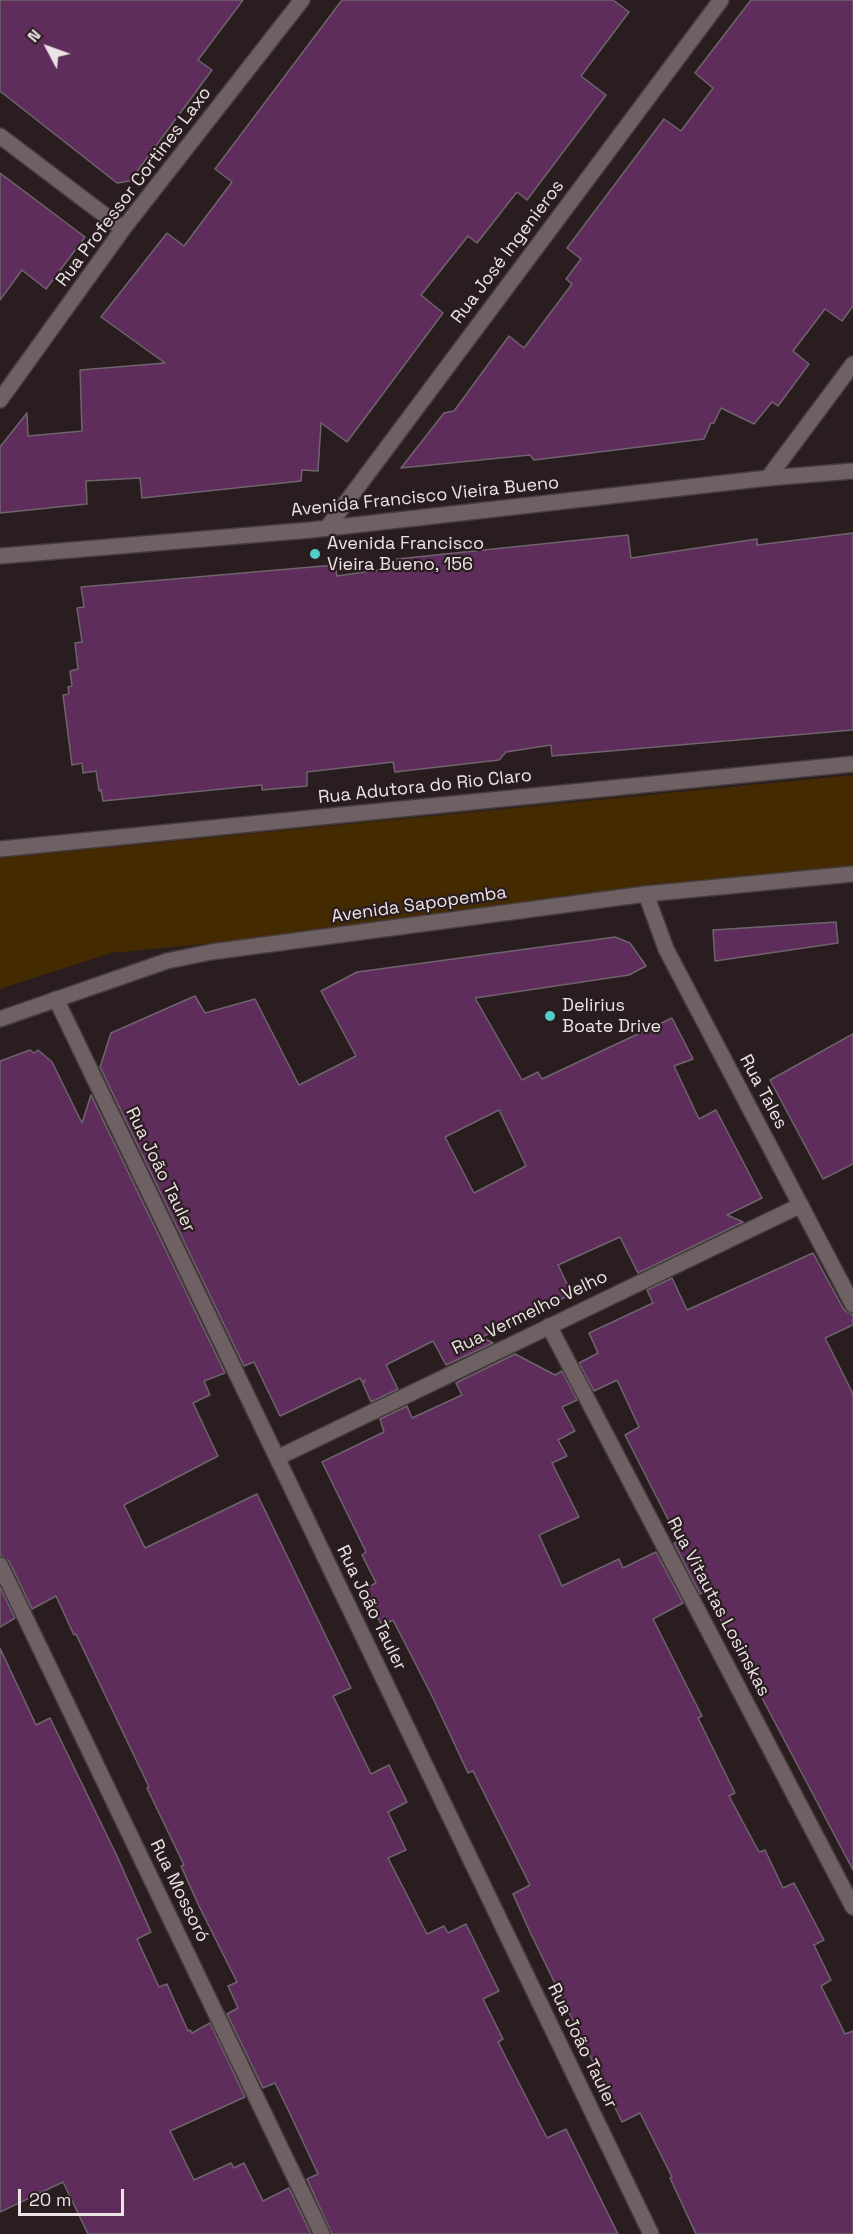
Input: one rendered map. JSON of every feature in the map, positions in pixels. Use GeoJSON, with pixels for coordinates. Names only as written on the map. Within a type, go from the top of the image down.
{"type":"FeatureCollection","features":[{"type":"Feature","properties":{"kind":"street","name":"Rua Professor Cortines Laxo"},"geometry":{"type":"LineString","coordinates":[[0,400],[123,229],[302,0]]}},
{"type":"Feature","properties":{"kind":"street","name":"Rua José Ingenieros"},"geometry":{"type":"LineString","coordinates":[[327,528],[721,0]]}},
{"type":"Feature","properties":{"kind":"street"},"geometry":{"type":"LineString","coordinates":[[0,136],[123,229]]}},
{"type":"Feature","properties":{"kind":"street"},"geometry":{"type":"LineString","coordinates":[[768,478],[853,364]]}},
{"type":"Feature","properties":{"kind":"street","name":"Avenida Francisco Vieira Bueno"},"geometry":{"type":"LineString","coordinates":[[0,556],[327,528],[768,478],[853,471]]}},
{"type":"Feature","properties":{"kind":"street","name":"Rua Adutora do Rio Claro"},"geometry":{"type":"LineString","coordinates":[[0,849],[853,764]]}},
{"type":"Feature","properties":{"kind":"street","name":"Avenida Sapopemba"},"geometry":{"type":"LineString","coordinates":[[0,1019],[167,961],[211,952],[646,894],[853,874]]}},
{"type":"Feature","properties":{"kind":"street","name":"Rua Tales"},"geometry":{"type":"LineString","coordinates":[[646,894],[666,949],[853,1305]]}},
{"type":"Feature","properties":{"kind":"street","name":"Rua João Tauler"},"geometry":{"type":"LineString","coordinates":[[56,999],[651,2234]]}},
{"type":"Feature","properties":{"kind":"street","name":"Rua Vermelho Velho"},"geometry":{"type":"LineString","coordinates":[[277,1458],[801,1204]]}},
{"type":"Feature","properties":{"kind":"street","name":"Rua Vitautas Losinskas"},"geometry":{"type":"LineString","coordinates":[[549,1326],[853,1907]]}},
{"type":"Feature","properties":{"kind":"street","name":"Rua Mossoró"},"geometry":{"type":"LineString","coordinates":[[0,1565],[322,2234]]}},
{"type":"Feature","properties":{"kind":"shaded area"},"geometry":{"type":"Polygon","coordinates":[[[853,775],[853,881],[111,953],[0,989],[0,858],[853,775]]]}},
{"type":"Feature","properties":{"kind":"building"},"geometry":{"type":"Polygon","coordinates":[[[0,0],[243,0],[198,60],[212,70],[130,181],[117,183],[0,91],[0,0]]]}},
{"type":"Feature","properties":{"kind":"building"},"geometry":{"type":"Polygon","coordinates":[[[342,0],[613,0],[629,12],[581,76],[606,95],[527,200],[517,192],[477,243],[468,236],[421,295],[443,313],[347,442],[321,423],[318,471],[302,470],[301,481],[142,498],[140,478],[86,481],[87,504],[0,513],[0,447],[27,413],[28,436],[82,431],[80,370],[165,363],[101,317],[167,233],[184,246],[232,182],[215,169],[342,0]]]}},
{"type":"Feature","properties":{"kind":"building"},"geometry":{"type":"Polygon","coordinates":[[[751,0],[853,0],[853,306],[842,321],[825,309],[793,351],[809,364],[778,406],[772,402],[754,424],[721,408],[704,439],[534,460],[530,455],[401,468],[444,413],[454,411],[509,336],[524,348],[572,284],[566,279],[581,259],[567,248],[664,119],[681,131],[713,88],[695,73],[751,0]]]}},
{"type":"Feature","properties":{"kind":"building"},"geometry":{"type":"Polygon","coordinates":[[[0,173],[85,237],[46,289],[22,270],[0,300],[0,173]]]}},
{"type":"Feature","properties":{"kind":"building"},"geometry":{"type":"Polygon","coordinates":[[[853,533],[853,730],[552,756],[551,745],[506,752],[499,760],[395,772],[393,762],[307,772],[307,786],[262,790],[262,785],[103,801],[96,771],[83,773],[82,763],[72,765],[63,695],[69,694],[68,687],[72,686],[70,671],[78,669],[75,643],[82,642],[77,608],[84,607],[81,587],[335,565],[337,576],[398,567],[397,559],[628,535],[631,558],[757,539],[757,545],[853,533]]]}},
{"type":"Feature","properties":{"kind":"building"},"geometry":{"type":"Polygon","coordinates":[[[836,922],[838,943],[715,961],[713,930],[836,922]]]}},
{"type":"Feature","properties":{"kind":"building"},"geometry":{"type":"Polygon","coordinates":[[[615,937],[630,943],[646,966],[629,975],[475,998],[522,1080],[538,1072],[542,1079],[672,1018],[693,1059],[674,1066],[699,1119],[716,1110],[762,1198],[727,1215],[743,1222],[638,1273],[620,1237],[558,1265],[572,1294],[482,1337],[493,1343],[446,1365],[433,1341],[386,1365],[398,1389],[371,1402],[363,1384],[365,1380],[362,1382],[360,1378],[280,1416],[254,1362],[244,1366],[100,1067],[111,1033],[195,996],[205,1013],[255,999],[299,1085],[356,1056],[321,991],[357,972],[615,937]],[[499,1110],[445,1137],[474,1193],[526,1166],[499,1110]]]}},
{"type":"Feature","properties":{"kind":"building"},"geometry":{"type":"Polygon","coordinates":[[[853,1034],[853,1164],[823,1179],[770,1080],[853,1034]]]}},
{"type":"Feature","properties":{"kind":"building"},"geometry":{"type":"Polygon","coordinates":[[[30,1050],[34,1053],[38,1050],[52,1062],[82,1123],[91,1095],[225,1373],[204,1381],[210,1395],[193,1403],[218,1456],[124,1505],[145,1548],[257,1494],[351,1688],[333,1696],[371,1774],[389,1765],[407,1802],[388,1812],[406,1850],[388,1858],[427,1934],[444,1926],[448,1933],[466,1924],[499,1991],[483,1999],[503,2039],[498,2042],[547,2138],[566,2129],[618,2234],[332,2234],[307,2179],[318,2174],[291,2116],[275,2083],[263,2088],[227,2014],[238,2008],[228,1986],[237,1982],[198,1904],[181,1866],[184,1865],[147,1788],[149,1787],[76,1634],[74,1635],[56,1596],[32,1609],[9,1561],[0,1555],[0,1061],[30,1050]]]}},
{"type":"Feature","properties":{"kind":"building"},"geometry":{"type":"Polygon","coordinates":[[[813,1253],[844,1310],[853,1315],[853,1325],[825,1338],[853,1394],[853,1870],[706,1592],[700,1594],[674,1543],[679,1541],[625,1435],[639,1427],[617,1380],[594,1391],[579,1363],[598,1353],[589,1333],[653,1303],[647,1290],[672,1278],[687,1310],[813,1253]]]}},
{"type":"Feature","properties":{"kind":"building"},"geometry":{"type":"Polygon","coordinates":[[[515,1354],[555,1375],[562,1371],[577,1400],[562,1407],[575,1431],[558,1440],[567,1456],[552,1463],[579,1517],[539,1535],[562,1586],[619,1559],[623,1568],[656,1552],[683,1603],[653,1619],[702,1716],[698,1718],[735,1793],[729,1796],[759,1852],[765,1850],[783,1888],[794,1883],[824,1940],[814,1945],[831,1980],[821,1986],[845,2034],[853,2031],[853,2234],[696,2234],[670,2178],[672,2177],[640,2113],[622,2122],[513,1894],[530,1885],[473,1771],[468,1773],[393,1620],[382,1626],[364,1589],[376,1583],[362,1555],[366,1552],[322,1462],[384,1432],[380,1419],[407,1406],[412,1418],[462,1395],[456,1383],[515,1354]]]}},
{"type":"Feature","properties":{"kind":"building"},"geometry":{"type":"Polygon","coordinates":[[[0,1587],[15,1618],[0,1627],[0,1587]]]}},
{"type":"Feature","properties":{"kind":"building"},"geometry":{"type":"Polygon","coordinates":[[[0,1648],[36,1725],[50,1718],[116,1854],[151,1932],[137,1939],[159,1987],[167,1984],[188,2031],[192,2033],[210,2023],[245,2097],[170,2131],[194,2180],[231,2163],[234,2168],[244,2163],[263,2201],[289,2188],[311,2234],[88,2234],[63,2182],[0,2212],[0,1648]]]}},
{"type":"Feature","properties":{"kind":"place","name":"Avenida Francisco Vieira Bueno, 156"},"geometry":{"type":"Point","coordinates":[315,554]}},
{"type":"Feature","properties":{"kind":"place","name":"Delirius Boate Drive"},"geometry":{"type":"Point","coordinates":[550,1016]}}]}
